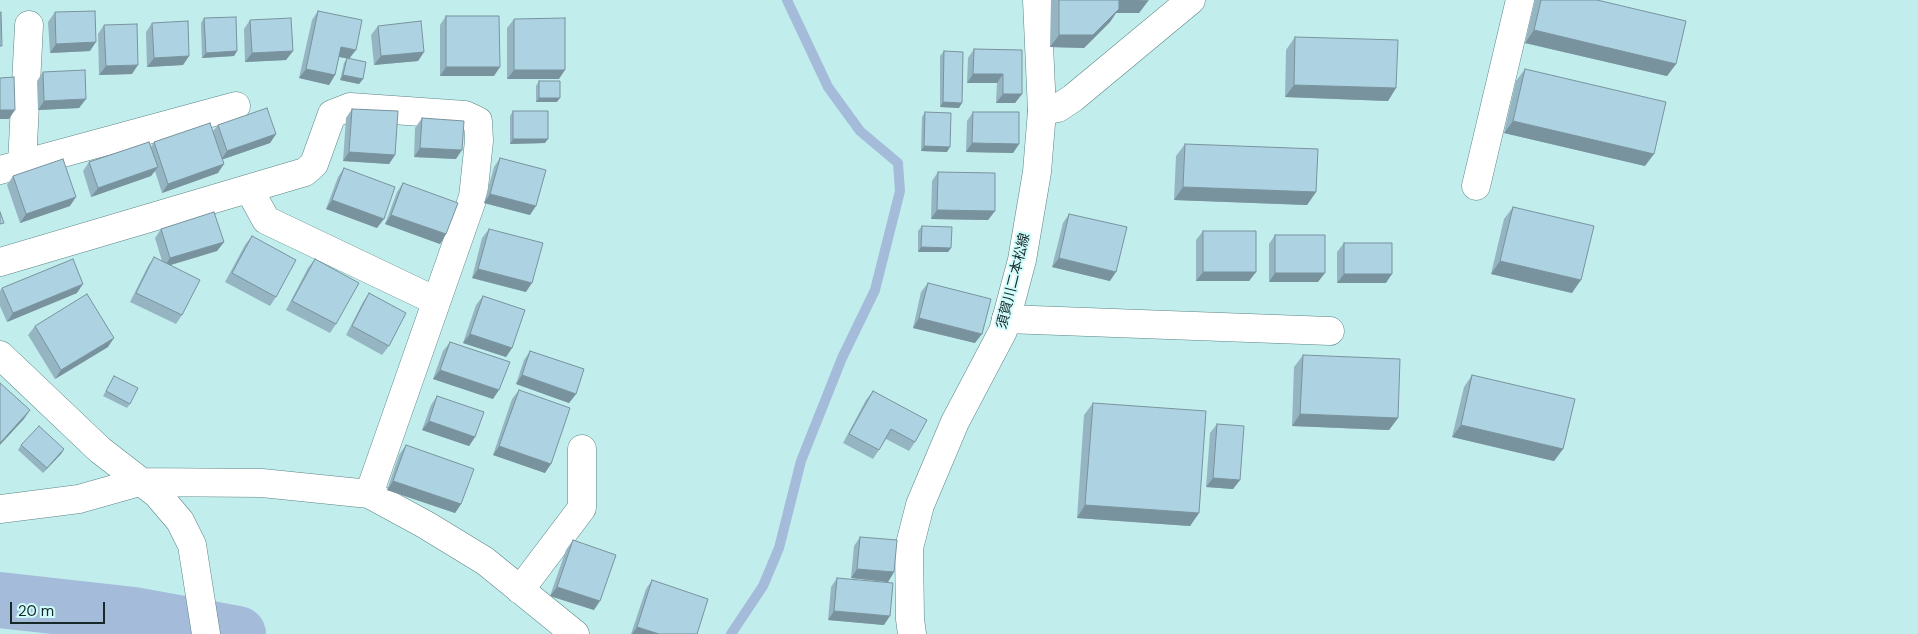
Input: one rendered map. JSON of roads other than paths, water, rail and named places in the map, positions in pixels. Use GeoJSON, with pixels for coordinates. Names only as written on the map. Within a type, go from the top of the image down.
{"type":"FeatureCollection","features":[{"type":"Feature","properties":{"kind":"street","name":"須賀川二本松線"},"geometry":{"type":"LineString","coordinates":[[912,634],[909,548],[920,505],[955,422],[1003,331],[1022,260],[1036,172],[1042,111],[1036,0]]}},
{"type":"Feature","properties":{"kind":"street"},"geometry":{"type":"LineString","coordinates":[[1042,111],[1058,108],[1073,98],[1191,0]]}},
{"type":"Feature","properties":{"kind":"street"},"geometry":{"type":"LineString","coordinates":[[1476,186],[1520,0]]}},
{"type":"Feature","properties":{"kind":"street"},"geometry":{"type":"LineString","coordinates":[[29,25],[11,167],[236,106]]}},
{"type":"Feature","properties":{"kind":"street"},"geometry":{"type":"LineString","coordinates":[[0,262],[305,172],[314,164],[332,114],[350,107],[465,116],[478,121],[479,141],[473,197],[369,494]]}},
{"type":"Feature","properties":{"kind":"street"},"geometry":{"type":"LineString","coordinates":[[249,189],[266,220],[436,301]]}},
{"type":"Feature","properties":{"kind":"street"},"geometry":{"type":"LineString","coordinates":[[1006,319],[1330,331]]}},
{"type":"Feature","properties":{"kind":"street"},"geometry":{"type":"LineString","coordinates":[[0,355],[100,450],[158,494],[180,521],[192,545],[206,634]]}},
{"type":"Feature","properties":{"kind":"street"},"geometry":{"type":"LineString","coordinates":[[520,590],[582,508],[582,449]]}},
{"type":"Feature","properties":{"kind":"street"},"geometry":{"type":"LineString","coordinates":[[0,509],[79,499],[140,482],[262,483],[369,494],[426,525],[485,561],[575,634]]}},
{"type":"Feature","properties":{"kind":"waterway"},"geometry":{"type":"LineString","coordinates":[[731,634],[763,586],[779,548],[801,461],[842,358],[875,290],[900,191],[898,163],[860,131],[828,87],[787,0]]}},
{"type":"Feature","properties":{"kind":"waterway"},"geometry":{"type":"LineString","coordinates":[[0,600],[134,615],[238,634]]}}]}
